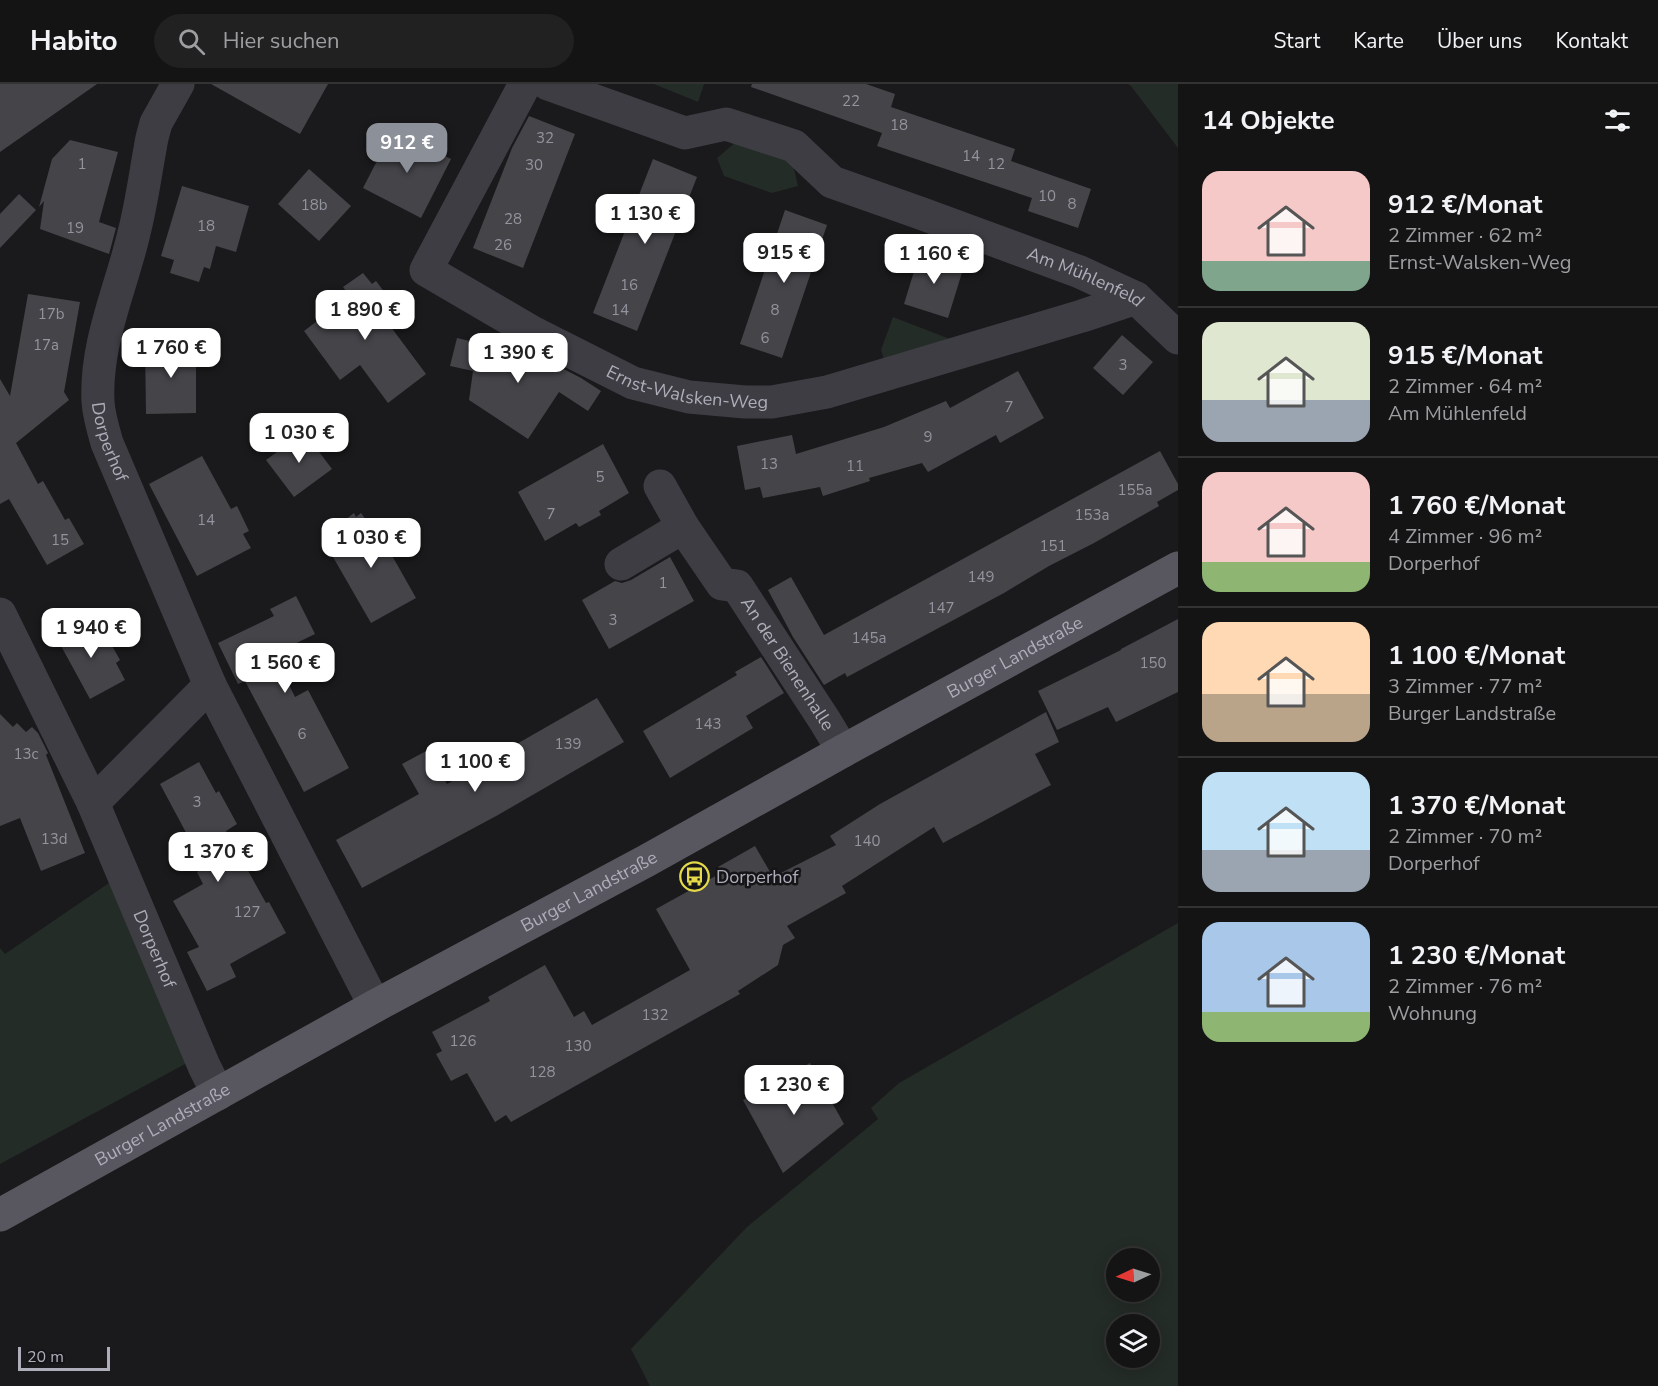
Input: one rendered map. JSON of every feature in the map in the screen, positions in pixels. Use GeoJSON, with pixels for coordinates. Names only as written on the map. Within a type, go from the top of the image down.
{"type":"FeatureCollection","features":[{"type":"Feature","properties":{"kind":"main road","name":"Burger Landstraße"},"geometry":{"type":"LineString","coordinates":[[0,1215],[375,1006],[646,861],[1178,568]]}},
{"type":"Feature","properties":{"kind":"street","name":"Dorperhof"},"geometry":{"type":"LineString","coordinates":[[178,84],[156,123],[134,232],[107,327],[98,378],[101,423],[107,443],[210,685],[375,1006]]}},
{"type":"Feature","properties":{"kind":"street","name":"Ernst-Walsken-Weg"},"geometry":{"type":"LineString","coordinates":[[525,84],[426,270],[531,332],[633,382],[689,397],[727,401],[772,402],[798,398],[862,382],[1136,298]]}},
{"type":"Feature","properties":{"kind":"street","name":"Am Mühlenfeld"},"geometry":{"type":"LineString","coordinates":[[548,84],[685,133],[726,124],[794,146],[832,182],[1080,272],[1136,298],[1178,338]]}},
{"type":"Feature","properties":{"kind":"street","name":"An der Bienenhalle"},"geometry":{"type":"LineString","coordinates":[[660,486],[683,527],[722,584],[737,586],[843,751]]}},
{"type":"Feature","properties":{"kind":"street"},"geometry":{"type":"LineString","coordinates":[[621,564],[683,527]]}},
{"type":"Feature","properties":{"kind":"street","name":"Dorperhof"},"geometry":{"type":"LineString","coordinates":[[0,614],[93,803],[218,1094]]}},
{"type":"Feature","properties":{"kind":"street"},"geometry":{"type":"LineString","coordinates":[[93,803],[210,685]]}},
{"type":"Feature","properties":{"kind":"shaded area"},"geometry":{"type":"Polygon","coordinates":[[[654,84],[704,84],[698,102],[654,84]]]}},
{"type":"Feature","properties":{"kind":"shaded area"},"geometry":{"type":"Polygon","coordinates":[[[1128,84],[1178,84],[1178,148],[1131,86],[1128,84]]]}},
{"type":"Feature","properties":{"kind":"shaded area"},"geometry":{"type":"Polygon","coordinates":[[[737,141],[791,157],[798,186],[772,193],[724,176],[717,158],[737,141]]]}},
{"type":"Feature","properties":{"kind":"shaded area"},"geometry":{"type":"Polygon","coordinates":[[[893,317],[955,341],[885,363],[881,350],[893,317]]]}},
{"type":"Feature","properties":{"kind":"shaded area"},"geometry":{"type":"Polygon","coordinates":[[[112,881],[187,1063],[0,1164],[0,948],[5,954],[112,881]]]}},
{"type":"Feature","properties":{"kind":"shaded area"},"geometry":{"type":"Polygon","coordinates":[[[1178,923],[1178,1386],[650,1386],[631,1349],[747,1227],[878,1119],[871,1108],[899,1083],[1178,923]]]}},
{"type":"Feature","properties":{"kind":"building"},"geometry":{"type":"Polygon","coordinates":[[[0,84],[97,84],[0,152],[0,84]]]}},
{"type":"Feature","properties":{"kind":"building"},"geometry":{"type":"Polygon","coordinates":[[[211,84],[328,84],[300,134],[211,84]]]}},
{"type":"Feature","properties":{"kind":"building"},"geometry":{"type":"Polygon","coordinates":[[[752,84],[866,84],[895,94],[891,107],[1015,149],[1011,161],[1091,189],[1078,228],[1028,211],[1032,198],[877,146],[882,133],[751,87],[752,84]]]}},
{"type":"Feature","properties":{"kind":"building"},"geometry":{"type":"Polygon","coordinates":[[[529,116],[575,134],[523,268],[473,248],[512,148],[529,116]]]}},
{"type":"Feature","properties":{"kind":"building"},"geometry":{"type":"Polygon","coordinates":[[[393,130],[451,159],[421,218],[363,188],[393,130]]]}},
{"type":"Feature","properties":{"kind":"building"},"geometry":{"type":"Polygon","coordinates":[[[70,140],[118,152],[99,222],[116,228],[109,254],[40,229],[44,201],[39,207],[52,159],[70,140]]]}},
{"type":"Feature","properties":{"kind":"building"},"geometry":{"type":"Polygon","coordinates":[[[653,159],[697,177],[637,331],[593,313],[653,159]]]}},
{"type":"Feature","properties":{"kind":"building"},"geometry":{"type":"Polygon","coordinates":[[[309,169],[351,206],[319,241],[278,204],[309,169]]]}},
{"type":"Feature","properties":{"kind":"building"},"geometry":{"type":"Polygon","coordinates":[[[182,186],[249,206],[236,252],[216,246],[210,269],[204,267],[199,282],[170,273],[174,260],[161,256],[182,186]]]}},
{"type":"Feature","properties":{"kind":"building"},"geometry":{"type":"Polygon","coordinates":[[[19,194],[36,210],[0,248],[0,214],[19,194]]]}},
{"type":"Feature","properties":{"kind":"building"},"geometry":{"type":"Polygon","coordinates":[[[785,210],[827,225],[782,358],[740,344],[785,210]]]}},
{"type":"Feature","properties":{"kind":"building"},"geometry":{"type":"Polygon","coordinates":[[[920,252],[964,266],[948,318],[904,304],[920,252]]]}},
{"type":"Feature","properties":{"kind":"building"},"geometry":{"type":"Polygon","coordinates":[[[363,273],[372,284],[376,281],[392,302],[379,311],[426,374],[388,403],[360,365],[340,380],[304,331],[350,296],[343,287],[363,273]]]}},
{"type":"Feature","properties":{"kind":"building"},"geometry":{"type":"Polygon","coordinates":[[[28,294],[80,302],[64,392],[69,400],[16,443],[38,484],[43,481],[65,520],[69,518],[84,544],[47,565],[9,499],[0,504],[0,379],[10,396],[28,294]]]}},
{"type":"Feature","properties":{"kind":"building"},"geometry":{"type":"Polygon","coordinates":[[[1122,335],[1153,362],[1123,395],[1093,368],[1122,335]]]}},
{"type":"Feature","properties":{"kind":"building"},"geometry":{"type":"Polygon","coordinates":[[[457,338],[515,352],[519,346],[601,391],[588,411],[559,392],[528,439],[469,400],[473,371],[450,366],[457,338]]]}},
{"type":"Feature","properties":{"kind":"building"},"geometry":{"type":"Polygon","coordinates":[[[196,345],[196,413],[146,414],[145,346],[196,345]]]}},
{"type":"Feature","properties":{"kind":"building"},"geometry":{"type":"Polygon","coordinates":[[[1018,371],[1044,418],[1000,443],[996,435],[928,472],[922,463],[869,478],[870,481],[823,496],[820,487],[763,498],[760,487],[745,490],[737,446],[792,435],[796,454],[884,427],[946,401],[950,408],[1018,371]]]}},
{"type":"Feature","properties":{"kind":"building"},"geometry":{"type":"Polygon","coordinates":[[[304,432],[332,469],[294,497],[266,460],[304,432]]]}},
{"type":"Feature","properties":{"kind":"building"},"geometry":{"type":"Polygon","coordinates":[[[603,444],[629,493],[599,511],[601,515],[579,527],[576,523],[545,541],[518,492],[603,444]]]}},
{"type":"Feature","properties":{"kind":"building"},"geometry":{"type":"Polygon","coordinates":[[[1160,451],[1178,484],[1178,490],[1157,502],[1159,506],[847,677],[845,673],[824,685],[793,637],[768,590],[791,577],[824,635],[1160,451]]]}},
{"type":"Feature","properties":{"kind":"building"},"geometry":{"type":"Polygon","coordinates":[[[202,456],[231,509],[237,506],[249,531],[243,534],[251,548],[197,576],[149,484],[202,456]]]}},
{"type":"Feature","properties":{"kind":"building"},"geometry":{"type":"Polygon","coordinates":[[[354,513],[356,517],[361,513],[390,552],[416,598],[371,623],[333,557],[346,549],[332,530],[354,513]]]}},
{"type":"Feature","properties":{"kind":"building"},"geometry":{"type":"Polygon","coordinates":[[[670,557],[694,601],[609,649],[582,600],[615,581],[622,583],[631,580],[670,557]]]}},
{"type":"Feature","properties":{"kind":"building"},"geometry":{"type":"Polygon","coordinates":[[[296,596],[315,634],[274,654],[295,697],[308,690],[349,768],[304,792],[245,681],[238,684],[218,643],[274,616],[270,609],[296,596]]]}},
{"type":"Feature","properties":{"kind":"building"},"geometry":{"type":"Polygon","coordinates":[[[1178,619],[1178,692],[1116,722],[1108,707],[1057,730],[1038,691],[1178,619]]]}},
{"type":"Feature","properties":{"kind":"building"},"geometry":{"type":"Polygon","coordinates":[[[80,620],[92,643],[106,635],[120,660],[116,663],[125,680],[90,699],[54,633],[80,620]]]}},
{"type":"Feature","properties":{"kind":"building"},"geometry":{"type":"Polygon","coordinates":[[[761,657],[784,693],[746,716],[753,728],[670,778],[643,731],[737,675],[735,672],[761,657]]]}},
{"type":"Feature","properties":{"kind":"building"},"geometry":{"type":"Polygon","coordinates":[[[597,698],[624,742],[498,815],[362,888],[336,840],[419,794],[402,764],[428,750],[447,784],[597,698]]]}},
{"type":"Feature","properties":{"kind":"building"},"geometry":{"type":"Polygon","coordinates":[[[1046,712],[1059,742],[1035,754],[1051,785],[943,843],[934,827],[842,886],[846,893],[787,926],[795,938],[783,945],[778,965],[738,991],[740,994],[511,1122],[506,1115],[495,1122],[467,1073],[451,1081],[436,1054],[442,1051],[432,1032],[490,1001],[488,997],[545,965],[574,1017],[584,1011],[592,1025],[690,970],[656,909],[721,873],[718,867],[755,846],[773,877],[836,845],[830,836],[880,804],[1046,712]]]}},
{"type":"Feature","properties":{"kind":"building"},"geometry":{"type":"Polygon","coordinates":[[[0,714],[13,727],[17,723],[26,732],[32,727],[38,733],[48,753],[46,755],[85,853],[41,871],[20,818],[0,826],[0,714]]]}},
{"type":"Feature","properties":{"kind":"building"},"geometry":{"type":"Polygon","coordinates":[[[199,762],[216,793],[219,791],[237,824],[226,831],[266,903],[269,902],[286,933],[230,964],[236,977],[207,991],[187,952],[199,947],[173,901],[203,884],[197,872],[205,868],[160,784],[199,762]]]}},
{"type":"Feature","properties":{"kind":"building"},"geometry":{"type":"Polygon","coordinates":[[[810,1063],[844,1124],[783,1173],[743,1100],[810,1063]]]}},
{"type":"Feature","properties":{"kind":"place","name":"Dorperhof"},"geometry":{"type":"Point","coordinates":[695,877]}}]}
